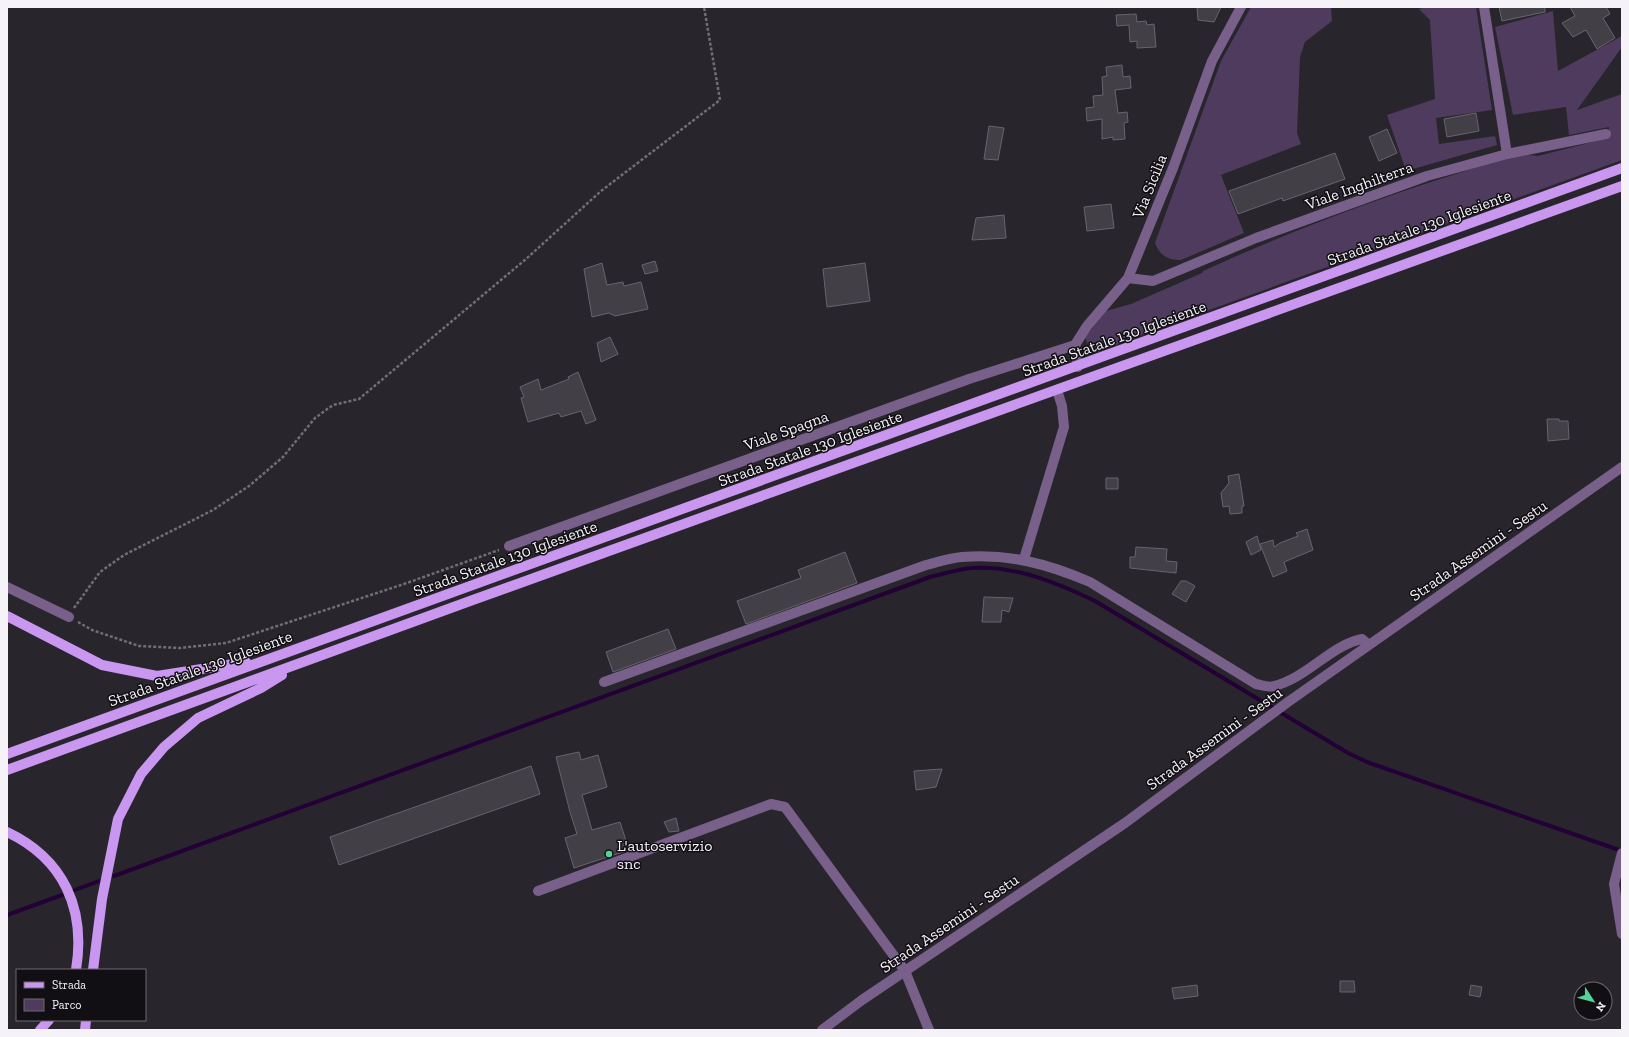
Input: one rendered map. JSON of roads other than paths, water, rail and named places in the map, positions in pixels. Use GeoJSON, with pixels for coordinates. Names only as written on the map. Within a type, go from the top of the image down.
{"type":"FeatureCollection","features":[{"type":"Feature","properties":{"kind":"main road","name":"Strada Statale 130 Iglesiente"},"geometry":{"type":"LineString","coordinates":[[7,754],[1078,367],[1622,168]]}},
{"type":"Feature","properties":{"kind":"main road","name":"Strada Statale 130 Iglesiente"},"geometry":{"type":"LineString","coordinates":[[7,770],[1622,186]]}},
{"type":"Feature","properties":{"kind":"main road"},"geometry":{"type":"LineString","coordinates":[[7,616],[102,665],[157,676],[268,659]]}},
{"type":"Feature","properties":{"kind":"main road"},"geometry":{"type":"LineString","coordinates":[[93,969],[102,899],[118,820],[141,774],[164,748],[198,718],[261,688],[300,663]]}},
{"type":"Feature","properties":{"kind":"main road"},"geometry":{"type":"LineString","coordinates":[[7,832],[21,838],[45,856],[63,878],[73,901],[78,925],[79,951],[76,969]]}},
{"type":"Feature","properties":{"kind":"main road"},"geometry":{"type":"LineString","coordinates":[[40,1030],[48,1021]]}},
{"type":"Feature","properties":{"kind":"street","name":"Via Sicilia"},"geometry":{"type":"LineString","coordinates":[[1075,345],[1087,326],[1128,278],[1173,168],[1212,61],[1241,7]]}},
{"type":"Feature","properties":{"kind":"street"},"geometry":{"type":"LineString","coordinates":[[1484,7],[1507,154]]}},
{"type":"Feature","properties":{"kind":"street","name":"Viale Inghilterra"},"geometry":{"type":"LineString","coordinates":[[1128,278],[1154,281],[1256,238],[1427,176],[1507,154],[1606,134]]}},
{"type":"Feature","properties":{"kind":"street"},"geometry":{"type":"LineString","coordinates":[[1075,345],[1078,367]]}},
{"type":"Feature","properties":{"kind":"street","name":"Viale Spagna"},"geometry":{"type":"LineString","coordinates":[[509,546],[969,379],[1075,345]]}},
{"type":"Feature","properties":{"kind":"street"},"geometry":{"type":"LineString","coordinates":[[1024,559],[1064,426],[1062,406],[1057,390]]}},
{"type":"Feature","properties":{"kind":"street","name":"Strada Assemini - Sestu"},"geometry":{"type":"LineString","coordinates":[[822,1030],[862,1000],[1125,823],[1288,702],[1622,467]]}},
{"type":"Feature","properties":{"kind":"street"},"geometry":{"type":"LineString","coordinates":[[604,682],[926,565],[961,557],[992,556],[1024,559],[1066,572],[1090,582],[1256,684],[1273,687],[1280,684],[1302,674],[1352,641],[1362,639],[1369,645]]}},
{"type":"Feature","properties":{"kind":"street"},"geometry":{"type":"LineString","coordinates":[[7,587],[69,617]]}},
{"type":"Feature","properties":{"kind":"street"},"geometry":{"type":"LineString","coordinates":[[538,891],[771,804],[785,807],[905,971],[929,1030]]}},
{"type":"Feature","properties":{"kind":"street"},"geometry":{"type":"LineString","coordinates":[[1622,853],[1618,863],[1614,884],[1622,934]]}},
{"type":"Feature","properties":{"kind":"waterway"},"geometry":{"type":"LineString","coordinates":[[114,876],[930,577],[956,570],[972,568],[1004,569],[1020,572],[1051,582],[1095,601],[1348,753],[1367,762],[1622,851]]}},
{"type":"Feature","properties":{"kind":"waterway"},"geometry":{"type":"LineString","coordinates":[[75,890],[99,881]]}},
{"type":"Feature","properties":{"kind":"waterway"},"geometry":{"type":"LineString","coordinates":[[7,915],[62,895]]}},
{"type":"Feature","properties":{"kind":"place","name":"L'autoservizio snc"},"geometry":{"type":"Point","coordinates":[609,854]}}]}
